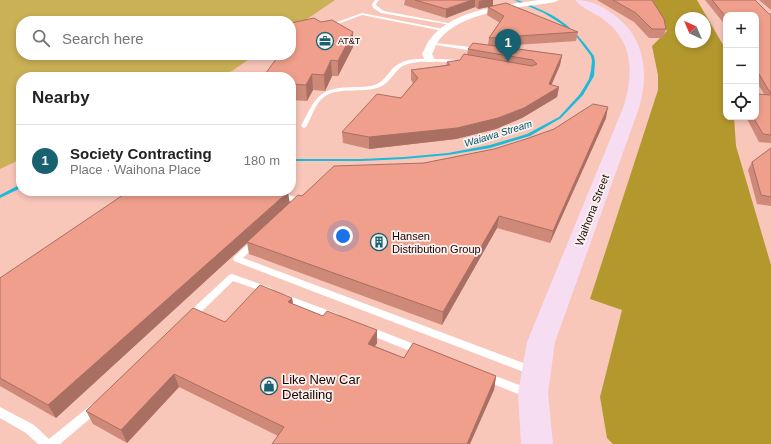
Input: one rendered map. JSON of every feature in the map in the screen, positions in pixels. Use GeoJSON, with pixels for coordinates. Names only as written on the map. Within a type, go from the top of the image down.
{"type":"FeatureCollection","features":[{"type":"Feature","properties":{"kind":"street"},"geometry":{"type":"LineString","coordinates":[[430,60],[427,54],[430,43],[447,27],[484,13],[555,0]]}},
{"type":"Feature","properties":{"kind":"street","name":"Waihona Street"},"geometry":{"type":"LineString","coordinates":[[537,444],[532,416],[532,394],[534,371],[541,342],[631,108],[638,85],[637,61],[629,38],[615,22],[581,0]]}},
{"type":"Feature","properties":{"kind":"lane"},"geometry":{"type":"LineString","coordinates":[[377,0],[374,4],[375,7],[382,12],[447,27]]}},
{"type":"Feature","properties":{"kind":"lane"},"geometry":{"type":"LineString","coordinates":[[324,27],[362,14],[447,27]]}},
{"type":"Feature","properties":{"kind":"lane"},"geometry":{"type":"LineString","coordinates":[[430,43],[482,51]]}},
{"type":"Feature","properties":{"kind":"lane"},"geometry":{"type":"LineString","coordinates":[[304,126],[318,99],[323,95],[340,89],[366,89],[376,87],[388,80],[400,65],[430,60],[467,62]]}},
{"type":"Feature","properties":{"kind":"lane"},"geometry":{"type":"LineString","coordinates":[[283,196],[299,201],[287,212]]}},
{"type":"Feature","properties":{"kind":"lane"},"geometry":{"type":"LineString","coordinates":[[265,232],[237,259],[534,371]]}},
{"type":"Feature","properties":{"kind":"lane"},"geometry":{"type":"LineString","coordinates":[[181,326],[232,276],[342,320]]}},
{"type":"Feature","properties":{"kind":"lane"},"geometry":{"type":"LineString","coordinates":[[356,325],[429,354]]}},
{"type":"Feature","properties":{"kind":"lane"},"geometry":{"type":"LineString","coordinates":[[473,372],[532,394]]}},
{"type":"Feature","properties":{"kind":"lane"},"geometry":{"type":"LineString","coordinates":[[51,444],[101,402]]}},
{"type":"Feature","properties":{"kind":"lane"},"geometry":{"type":"LineString","coordinates":[[0,412],[30,429],[46,444]]}},
{"type":"Feature","properties":{"kind":"shaded area"},"geometry":{"type":"Polygon","coordinates":[[[0,0],[335,0],[296,27],[296,16],[16,16],[16,60],[248,60],[229,72],[16,72],[16,161],[0,169],[0,0]]]}},
{"type":"Feature","properties":{"kind":"shaded area"},"geometry":{"type":"Polygon","coordinates":[[[649,0],[697,0],[704,12],[675,12],[675,48],[711,48],[711,24],[723,45],[723,120],[734,120],[736,146],[771,265],[771,444],[613,444],[607,438],[600,397],[622,310],[590,299],[658,90],[658,75],[652,46],[667,31],[649,0]]]}},
{"type":"Feature","properties":{"kind":"building"},"geometry":{"type":"Polygon","coordinates":[[[415,0],[472,0],[446,9],[415,0]]]}},
{"type":"Feature","properties":{"kind":"building"},"geometry":{"type":"Polygon","coordinates":[[[613,0],[652,0],[664,19],[666,29],[652,29],[636,13],[613,0]]]}},
{"type":"Feature","properties":{"kind":"building"},"geometry":{"type":"Polygon","coordinates":[[[712,0],[755,0],[769,14],[771,14],[771,94],[759,74],[759,12],[723,12],[723,13],[712,0]]]}},
{"type":"Feature","properties":{"kind":"building"},"geometry":{"type":"Polygon","coordinates":[[[506,3],[578,32],[489,38],[504,16],[488,7],[506,3]]]}},
{"type":"Feature","properties":{"kind":"building"},"geometry":{"type":"Polygon","coordinates":[[[314,18],[321,22],[332,20],[353,32],[338,61],[331,60],[324,75],[312,74],[306,85],[296,84],[296,72],[267,72],[275,60],[296,60],[296,22],[314,18]]]}},
{"type":"Feature","properties":{"kind":"building"},"geometry":{"type":"Polygon","coordinates":[[[473,43],[562,55],[549,84],[559,87],[524,108],[498,118],[457,128],[369,137],[342,132],[377,94],[401,98],[418,78],[411,70],[450,65],[447,62],[460,60],[464,54],[532,66],[537,64],[533,60],[468,49],[473,43]]]}},
{"type":"Feature","properties":{"kind":"building"},"geometry":{"type":"Polygon","coordinates":[[[759,94],[771,95],[771,135],[763,134],[755,120],[759,120],[759,94]]]}},
{"type":"Feature","properties":{"kind":"building"},"geometry":{"type":"Polygon","coordinates":[[[593,104],[608,107],[553,231],[499,216],[443,312],[247,242],[298,195],[302,196],[334,166],[424,163],[494,149],[554,129],[593,104]]]}},
{"type":"Feature","properties":{"kind":"building"},"geometry":{"type":"Polygon","coordinates":[[[771,148],[771,197],[761,195],[752,162],[771,148]]]}},
{"type":"Feature","properties":{"kind":"building"},"geometry":{"type":"Polygon","coordinates":[[[122,196],[283,196],[48,405],[0,378],[0,278],[122,196]]]}},
{"type":"Feature","properties":{"kind":"building"},"geometry":{"type":"Polygon","coordinates":[[[260,285],[292,298],[288,302],[323,316],[327,311],[377,330],[368,344],[404,358],[413,343],[496,376],[467,444],[272,444],[284,427],[174,374],[121,430],[86,411],[193,308],[225,322],[260,285]]]}},
{"type":"Feature","properties":{"kind":"waterway","name":"Waiawa Stream"},"geometry":{"type":"LineString","coordinates":[[296,160],[362,160],[448,154],[490,147],[529,135],[560,118],[582,94],[591,79],[593,73],[592,56],[577,36],[561,22],[545,12],[515,0]]}},
{"type":"Feature","properties":{"kind":"waterway","name":"Waiawa Stream"},"geometry":{"type":"LineString","coordinates":[[0,197],[16,189]]}},
{"type":"Feature","properties":{"kind":"place","name":"AT&T"},"geometry":{"type":"Point","coordinates":[325,41]}},
{"type":"Feature","properties":{"kind":"place","name":"Society Contracting"},"geometry":{"type":"Point","coordinates":[508,62]}},
{"type":"Feature","properties":{"kind":"place","name":"Hansen Distribution Group"},"geometry":{"type":"Point","coordinates":[379,242]}},
{"type":"Feature","properties":{"kind":"place","name":"Like New Car Detailing"},"geometry":{"type":"Point","coordinates":[269,386]}}]}
